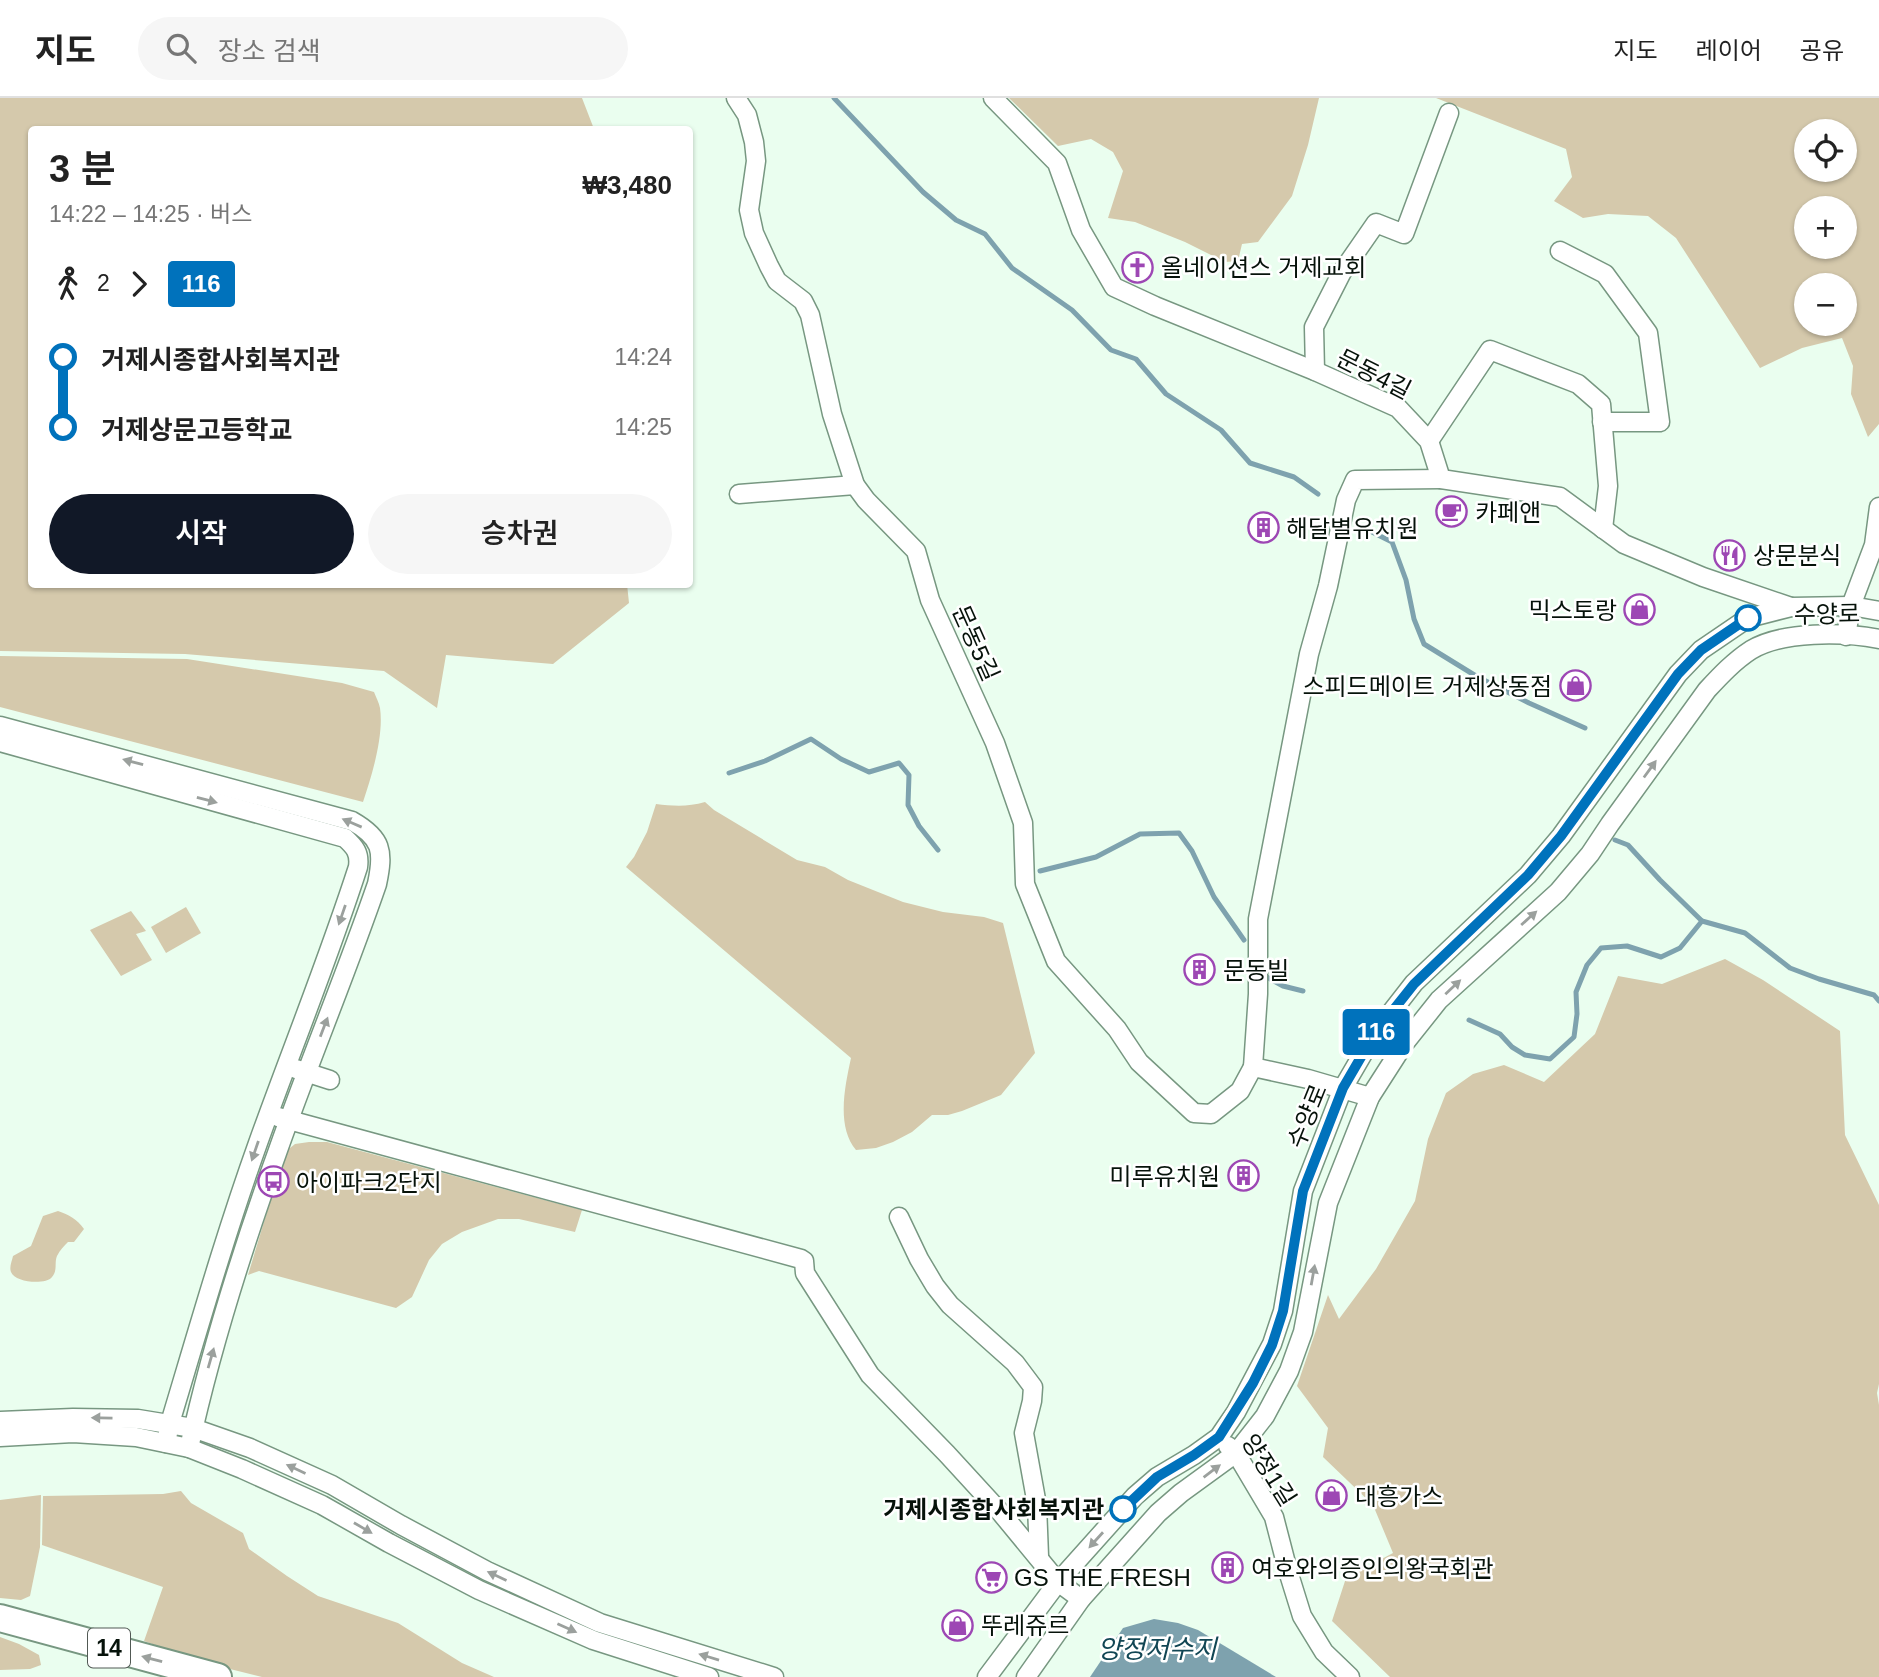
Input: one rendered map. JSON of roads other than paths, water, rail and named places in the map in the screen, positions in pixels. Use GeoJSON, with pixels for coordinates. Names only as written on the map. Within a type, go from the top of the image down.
{"type":"FeatureCollection","features":[{"type":"Feature","properties":{"kind":"highway","name":"14"},"geometry":{"type":"LineString","coordinates":[[0,1618],[218,1677]]}},
{"type":"Feature","properties":{"kind":"street","name":"문동5길"},"geometry":{"type":"LineString","coordinates":[[736,98],[747,115],[754,142],[756,162],[749,210],[754,233],[777,281],[803,301],[810,316],[832,414],[855,485],[866,500],[916,551],[930,600],[995,743],[1023,823],[1025,884],[1056,961],[1117,1029],[1139,1062],[1194,1113],[1210,1114],[1240,1091],[1253,1067]]}},
{"type":"Feature","properties":{"kind":"street","name":"문동4길"},"geometry":{"type":"LineString","coordinates":[[993,98],[1057,163],[1081,230],[1114,287],[1398,408],[1429,441],[1441,479]]}},
{"type":"Feature","properties":{"kind":"street"},"geometry":{"type":"LineString","coordinates":[[1315,371],[1314,327],[1342,272],[1376,223],[1404,234],[1449,113]]}},
{"type":"Feature","properties":{"kind":"street"},"geometry":{"type":"LineString","coordinates":[[1560,251],[1605,274],[1648,333],[1660,422],[1602,422]]}},
{"type":"Feature","properties":{"kind":"street"},"geometry":{"type":"LineString","coordinates":[[1429,441],[1490,350],[1578,384],[1601,404],[1608,486],[1603,529]]}},
{"type":"Feature","properties":{"kind":"street"},"geometry":{"type":"LineString","coordinates":[[1370,1097],[1253,1067],[1258,994],[1258,919],[1309,654],[1328,586],[1346,500],[1355,480],[1441,479],[1560,497],[1624,544],[1703,577],[1791,607]]}},
{"type":"Feature","properties":{"kind":"street"},"geometry":{"type":"LineString","coordinates":[[739,494],[855,485]]}},
{"type":"Feature","properties":{"kind":"street"},"geometry":{"type":"LineString","coordinates":[[1846,636],[1851,606],[1874,545],[1879,508]]}},
{"type":"Feature","properties":{"kind":"street","name":"수양로"},"geometry":{"type":"LineString","coordinates":[[987,1677],[1058,1582],[1135,1496],[1157,1477],[1219,1437],[1253,1383],[1272,1345],[1283,1311],[1303,1191],[1343,1088],[1375,1033],[1414,984],[1545,856],[1678,674],[1701,650],[1748,618],[1791,607],[1851,606],[1879,611]]}},
{"type":"Feature","properties":{"kind":"street","name":"수양로"},"geometry":{"type":"LineString","coordinates":[[1026,1677],[1081,1600],[1158,1513],[1236,1453],[1265,1416],[1289,1371],[1303,1332],[1328,1203],[1370,1097],[1404,1044],[1439,1000],[1558,892],[1590,854],[1706,690],[1723,673],[1752,650],[1805,634],[1879,639]]}},
{"type":"Feature","properties":{"kind":"street"},"geometry":{"type":"LineString","coordinates":[[0,726],[352,821],[370,831],[379,846],[382,863],[377,884],[289,1120],[234,1280],[202,1388],[189,1448]]}},
{"type":"Feature","properties":{"kind":"street"},"geometry":{"type":"LineString","coordinates":[[0,742],[345,838],[357,851],[359,859],[343,914],[268,1114],[214,1274],[166,1443]]}},
{"type":"Feature","properties":{"kind":"street"},"geometry":{"type":"LineString","coordinates":[[286,1065],[330,1080]]}},
{"type":"Feature","properties":{"kind":"street"},"geometry":{"type":"LineString","coordinates":[[268,1114],[801,1259],[804,1261],[805,1273],[870,1375],[947,1454],[1039,1556],[1058,1582],[1081,1600]]}},
{"type":"Feature","properties":{"kind":"street"},"geometry":{"type":"LineString","coordinates":[[899,1217],[935,1286],[950,1305],[1015,1363],[1033,1387],[1024,1433],[1037,1505],[1039,1556]]}},
{"type":"Feature","properties":{"kind":"street"},"geometry":{"type":"LineString","coordinates":[[202,1388],[207,1412],[213,1424],[235,1442]]}},
{"type":"Feature","properties":{"kind":"street"},"geometry":{"type":"LineString","coordinates":[[0,1421],[138,1419],[193,1428],[235,1442],[332,1486],[487,1571],[600,1623],[774,1677]]}},
{"type":"Feature","properties":{"kind":"street"},"geometry":{"type":"LineString","coordinates":[[0,1437],[73,1433],[136,1437],[189,1448],[322,1505],[479,1590],[593,1640],[709,1677]]}},
{"type":"Feature","properties":{"kind":"street","name":"양정1길"},"geometry":{"type":"LineString","coordinates":[[1219,1437],[1236,1453],[1274,1517],[1302,1616],[1324,1652],[1350,1677]]}},
{"type":"Feature","properties":{"kind":"water","name":"양정저수지"},"geometry":{"type":"Polygon","coordinates":[[[1154,1619],[1198,1630],[1276,1677],[1090,1677],[1123,1628],[1154,1619]]]}},
{"type":"Feature","properties":{"kind":"waterway"},"geometry":{"type":"LineString","coordinates":[[834,98],[923,192],[956,220],[985,234],[1012,268],[1072,310],[1111,350],[1136,359],[1166,394],[1221,430],[1250,463],[1294,477],[1318,494]]}},
{"type":"Feature","properties":{"kind":"waterway"},"geometry":{"type":"LineString","coordinates":[[1362,527],[1392,542],[1424,644],[1476,676],[1585,728]]}},
{"type":"Feature","properties":{"kind":"waterway"},"geometry":{"type":"LineString","coordinates":[[729,773],[765,761],[811,739],[841,759],[869,772],[899,763],[909,775],[908,805],[919,826],[938,850]]}},
{"type":"Feature","properties":{"kind":"waterway"},"geometry":{"type":"LineString","coordinates":[[1040,871],[1096,857],[1140,834],[1179,833],[1192,851],[1214,897],[1244,940]]}},
{"type":"Feature","properties":{"kind":"waterway"},"geometry":{"type":"LineString","coordinates":[[1615,840],[1628,845],[1702,921],[1745,933],[1790,968],[1874,995],[1879,1001]]}},
{"type":"Feature","properties":{"kind":"waterway"},"geometry":{"type":"LineString","coordinates":[[1469,1020],[1500,1034],[1512,1047],[1525,1055],[1550,1059],[1574,1037],[1576,992],[1587,965],[1601,948],[1627,946],[1661,957],[1680,948],[1702,921]]}},
{"type":"Feature","properties":{"kind":"waterway"},"geometry":{"type":"LineString","coordinates":[[1263,975],[1283,986],[1303,991]]}},
{"type":"Feature","properties":{"kind":"place","name":"올네이션스 거제교회"},"geometry":{"type":"Point","coordinates":[1138,267]}},
{"type":"Feature","properties":{"kind":"place","name":"카페앤"},"geometry":{"type":"Point","coordinates":[1452,512]}},
{"type":"Feature","properties":{"kind":"place","name":"해달별유치원"},"geometry":{"type":"Point","coordinates":[1263,528]}},
{"type":"Feature","properties":{"kind":"place","name":"상문분식"},"geometry":{"type":"Point","coordinates":[1730,555]}},
{"type":"Feature","properties":{"kind":"place","name":"믹스토랑"},"geometry":{"type":"Point","coordinates":[1640,610]}},
{"type":"Feature","properties":{"kind":"place","name":"스피드메이트 거제상동점"},"geometry":{"type":"Point","coordinates":[1575,686]}},
{"type":"Feature","properties":{"kind":"place","name":"문동빌"},"geometry":{"type":"Point","coordinates":[1200,970]}},
{"type":"Feature","properties":{"kind":"place","name":"미루유치원"},"geometry":{"type":"Point","coordinates":[1243,1176]}},
{"type":"Feature","properties":{"kind":"place","name":"아이파크2단지"},"geometry":{"type":"Point","coordinates":[273,1182]}},
{"type":"Feature","properties":{"kind":"place","name":"대흥가스"},"geometry":{"type":"Point","coordinates":[1332,1496]}},
{"type":"Feature","properties":{"kind":"place","name":"거제시종합사회복지관"},"geometry":{"type":"Point","coordinates":[1123,1509]}},
{"type":"Feature","properties":{"kind":"place","name":"여호와의증인의왕국회관"},"geometry":{"type":"Point","coordinates":[1228,1568]}},
{"type":"Feature","properties":{"kind":"place","name":"GS THE FRESH"},"geometry":{"type":"Point","coordinates":[991,1577]}},
{"type":"Feature","properties":{"kind":"place","name":"뚜레쥬르"},"geometry":{"type":"Point","coordinates":[958,1625]}}]}
